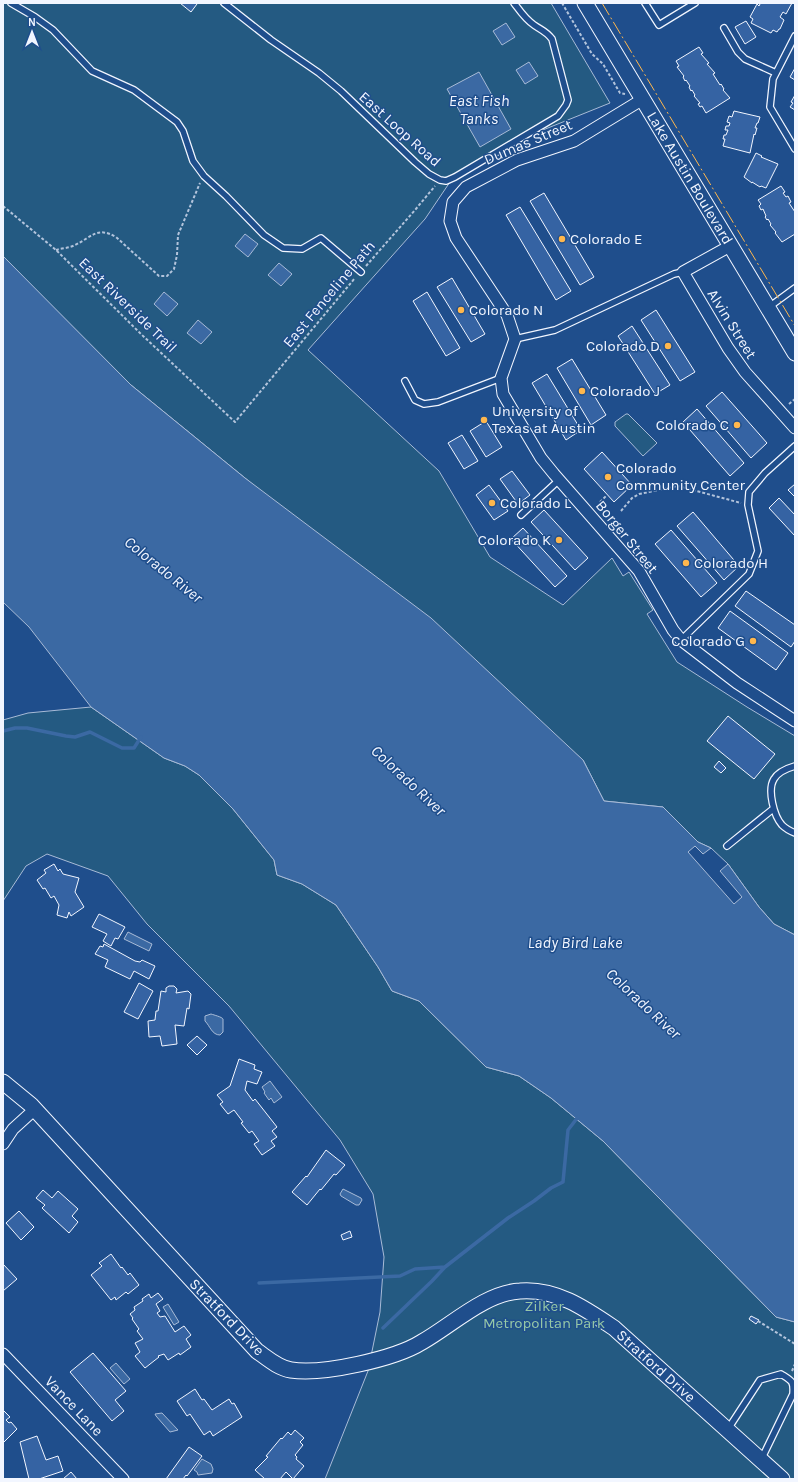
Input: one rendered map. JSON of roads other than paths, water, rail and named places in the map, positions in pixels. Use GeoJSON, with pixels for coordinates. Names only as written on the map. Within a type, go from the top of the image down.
{"type":"FeatureCollection","features":[{"type":"Feature","properties":{"kind":"street","name":"Lake Austin Boulevard"},"geometry":{"type":"LineString","coordinates":[[585,3],[795,353]]}},
{"type":"Feature","properties":{"kind":"street","name":"Dumas Street"},"geometry":{"type":"LineString","coordinates":[[515,339],[507,315],[456,238],[450,221],[453,202],[466,187],[517,160],[574,141],[643,99]]}},
{"type":"Feature","properties":{"kind":"street"},"geometry":{"type":"LineString","coordinates":[[683,272],[730,246]]}},
{"type":"Feature","properties":{"kind":"street","name":"Alvin Street"},"geometry":{"type":"LineString","coordinates":[[683,272],[728,348],[745,372],[795,428]]}},
{"type":"Feature","properties":{"kind":"street"},"geometry":{"type":"LineString","coordinates":[[501,378],[515,339]]}},
{"type":"Feature","properties":{"kind":"street","name":"Borger Street"},"geometry":{"type":"LineString","coordinates":[[501,378],[503,394],[541,458],[558,480],[639,571],[673,630],[681,640],[737,683],[795,721]]}},
{"type":"Feature","properties":{"kind":"street","name":"Stratford Drive"},"geometry":{"type":"LineString","coordinates":[[3,1082],[17,1092],[35,1109],[257,1350],[274,1364],[289,1370],[311,1371],[332,1369],[379,1359],[402,1352],[421,1343],[498,1295],[520,1291],[542,1291],[565,1299],[586,1309],[614,1328],[780,1477]]}},
{"type":"Feature","properties":{"kind":"street"},"geometry":{"type":"LineString","coordinates":[[3,1144],[13,1129],[35,1109]]}},
{"type":"Feature","properties":{"kind":"street","name":"Vance Lane"},"geometry":{"type":"LineString","coordinates":[[3,1354],[123,1479]]}},
{"type":"Feature","properties":{"kind":"lane"},"geometry":{"type":"LineString","coordinates":[[11,3],[35,17],[53,30],[92,71],[134,90],[177,122],[183,131],[193,161],[204,176],[264,235],[282,248],[302,249],[321,238],[361,272]]}},
{"type":"Feature","properties":{"kind":"lane","name":"East Loop Road"},"geometry":{"type":"LineString","coordinates":[[224,3],[271,40],[319,73],[341,91],[429,174],[440,180],[446,181],[462,174],[558,116],[568,100],[552,39],[547,32],[535,26],[524,17],[514,3]]}},
{"type":"Feature","properties":{"kind":"lane"},"geometry":{"type":"LineString","coordinates":[[645,3],[659,25],[695,3]]}},
{"type":"Feature","properties":{"kind":"lane"},"geometry":{"type":"LineString","coordinates":[[724,28],[738,52],[745,59],[776,73]]}},
{"type":"Feature","properties":{"kind":"lane"},"geometry":{"type":"LineString","coordinates":[[795,36],[773,80],[770,107],[795,149]]}},
{"type":"Feature","properties":{"kind":"lane"},"geometry":{"type":"LineString","coordinates":[[515,339],[555,330],[674,274],[683,272]]}},
{"type":"Feature","properties":{"kind":"lane"},"geometry":{"type":"LineString","coordinates":[[767,308],[795,288]]}},
{"type":"Feature","properties":{"kind":"lane"},"geometry":{"type":"LineString","coordinates":[[405,381],[415,400],[424,404],[438,402],[501,378]]}},
{"type":"Feature","properties":{"kind":"lane"},"geometry":{"type":"LineString","coordinates":[[681,640],[749,574],[758,551],[748,505],[749,492],[756,483],[795,446]]}},
{"type":"Feature","properties":{"kind":"lane"},"geometry":{"type":"LineString","coordinates":[[521,515],[558,480]]}},
{"type":"Feature","properties":{"kind":"lane"},"geometry":{"type":"LineString","coordinates":[[795,766],[786,768],[774,779],[771,790],[774,812],[781,824],[795,833]]}},
{"type":"Feature","properties":{"kind":"lane"},"geometry":{"type":"LineString","coordinates":[[727,846],[773,809]]}},
{"type":"Feature","properties":{"kind":"lane"},"geometry":{"type":"LineString","coordinates":[[727,1430],[760,1380],[781,1374],[791,1380],[794,1384],[794,1394],[760,1460]]}},
{"type":"Feature","properties":{"kind":"water"},"geometry":{"type":"Polygon","coordinates":[[[506,23],[515,37],[502,45],[493,31],[506,23]]]}},
{"type":"Feature","properties":{"kind":"water"},"geometry":{"type":"Polygon","coordinates":[[[529,62],[538,76],[525,84],[516,70],[529,62]]]}},
{"type":"Feature","properties":{"kind":"water","name":"East Fish Tanks"},"geometry":{"type":"Polygon","coordinates":[[[479,72],[511,129],[480,147],[447,89],[479,72]]]}},
{"type":"Feature","properties":{"kind":"water"},"geometry":{"type":"Polygon","coordinates":[[[245,234],[258,244],[248,257],[235,246],[245,234]]]}},
{"type":"Feature","properties":{"kind":"water","name":"Lady Bird Lake"},"geometry":{"type":"Polygon","coordinates":[[[3,256],[131,385],[245,478],[431,618],[583,760],[604,801],[663,807],[698,842],[711,848],[703,854],[695,846],[688,852],[734,904],[742,897],[720,871],[728,864],[759,907],[774,924],[795,935],[795,1322],[776,1317],[603,1141],[551,1098],[519,1076],[486,1067],[419,1001],[392,991],[378,967],[336,905],[302,884],[277,875],[274,860],[233,809],[199,775],[185,766],[164,758],[91,707],[29,627],[3,602],[3,256]]]}},
{"type":"Feature","properties":{"kind":"water"},"geometry":{"type":"Polygon","coordinates":[[[279,263],[292,274],[281,286],[268,275],[279,263]]]}},
{"type":"Feature","properties":{"kind":"water"},"geometry":{"type":"Polygon","coordinates":[[[164,292],[178,304],[167,316],[154,304],[164,292]]]}},
{"type":"Feature","properties":{"kind":"water"},"geometry":{"type":"Polygon","coordinates":[[[198,320],[212,332],[201,344],[187,333],[198,320]]]}},
{"type":"Feature","properties":{"kind":"water"},"geometry":{"type":"Polygon","coordinates":[[[128,932],[152,944],[149,951],[124,939],[128,932]]]}},
{"type":"Feature","properties":{"kind":"water"},"geometry":{"type":"Polygon","coordinates":[[[211,1014],[223,1019],[223,1032],[220,1035],[215,1034],[205,1021],[205,1016],[211,1014]]]}},
{"type":"Feature","properties":{"kind":"water"},"geometry":{"type":"Polygon","coordinates":[[[270,1081],[282,1097],[274,1103],[271,1098],[269,1100],[262,1087],[270,1081]]]}},
{"type":"Feature","properties":{"kind":"water"},"geometry":{"type":"Polygon","coordinates":[[[343,1189],[361,1198],[362,1200],[359,1205],[356,1205],[341,1196],[340,1194],[343,1189]]]}},
{"type":"Feature","properties":{"kind":"water"},"geometry":{"type":"Polygon","coordinates":[[[168,1304],[179,1322],[174,1325],[163,1307],[168,1304]]]}},
{"type":"Feature","properties":{"kind":"water"},"geometry":{"type":"Polygon","coordinates":[[[116,1363],[130,1379],[124,1384],[110,1368],[116,1363]]]}},
{"type":"Feature","properties":{"kind":"water"},"geometry":{"type":"Polygon","coordinates":[[[162,1413],[178,1430],[170,1432],[155,1414],[162,1413]]]}},
{"type":"Feature","properties":{"kind":"water"},"geometry":{"type":"Polygon","coordinates":[[[202,1459],[211,1464],[213,1469],[212,1473],[198,1475],[194,1470],[202,1459]]]}},
{"type":"Feature","properties":{"kind":"waterway"},"geometry":{"type":"LineString","coordinates":[[3,731],[15,728],[27,728],[75,737],[90,732],[122,748],[134,748],[141,737]]}},
{"type":"Feature","properties":{"kind":"waterway"},"geometry":{"type":"LineString","coordinates":[[259,1283],[400,1276],[415,1269],[445,1267],[508,1218],[551,1188],[563,1182],[568,1130],[578,1117]]}},
{"type":"Feature","properties":{"kind":"waterway"},"geometry":{"type":"LineString","coordinates":[[383,1328],[445,1267]]}},
{"type":"Feature","properties":{"kind":"place","name":"Colorado E"},"geometry":{"type":"Point","coordinates":[562,239]}},
{"type":"Feature","properties":{"kind":"place","name":"Colorado N"},"geometry":{"type":"Point","coordinates":[461,310]}},
{"type":"Feature","properties":{"kind":"place","name":"Colorado D"},"geometry":{"type":"Point","coordinates":[668,346]}},
{"type":"Feature","properties":{"kind":"place","name":"Colorado J"},"geometry":{"type":"Point","coordinates":[582,391]}},
{"type":"Feature","properties":{"kind":"place","name":"University of Texas at Austin"},"geometry":{"type":"Point","coordinates":[484,420]}},
{"type":"Feature","properties":{"kind":"place","name":"Colorado C"},"geometry":{"type":"Point","coordinates":[737,425]}},
{"type":"Feature","properties":{"kind":"place","name":"Colorado Community Center"},"geometry":{"type":"Point","coordinates":[608,477]}},
{"type":"Feature","properties":{"kind":"place","name":"Colorado L"},"geometry":{"type":"Point","coordinates":[492,503]}},
{"type":"Feature","properties":{"kind":"place","name":"Colorado K"},"geometry":{"type":"Point","coordinates":[559,540]}},
{"type":"Feature","properties":{"kind":"place","name":"Colorado H"},"geometry":{"type":"Point","coordinates":[686,563]}},
{"type":"Feature","properties":{"kind":"place","name":"Colorado G"},"geometry":{"type":"Point","coordinates":[753,641]}},
{"type":"Feature","properties":{"kind":"water label","name":"Colorado River"},"geometry":{"type":"Point","coordinates":[164,569]}},
{"type":"Feature","properties":{"kind":"water label","name":"Colorado River"},"geometry":{"type":"Point","coordinates":[409,780]}},
{"type":"Feature","properties":{"kind":"water label","name":"Colorado River"},"geometry":{"type":"Point","coordinates":[644,1003]}},
{"type":"Feature","properties":{"kind":"park label","name":"Zilker Metropolitan Park"},"geometry":{"type":"Point","coordinates":[544,1314]}}]}
